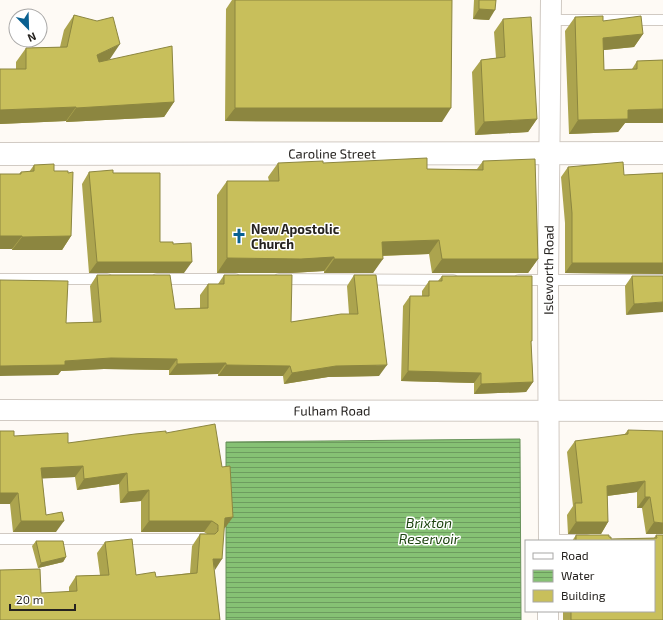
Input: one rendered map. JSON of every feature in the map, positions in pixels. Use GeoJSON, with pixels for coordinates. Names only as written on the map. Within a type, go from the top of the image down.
{"type":"FeatureCollection","features":[{"type":"Feature","properties":{"kind":"street","name":"Isleworth Road"},"geometry":{"type":"LineString","coordinates":[[549,540],[548,280],[551,0]]}},
{"type":"Feature","properties":{"kind":"street","name":"Caroline Street"},"geometry":{"type":"LineString","coordinates":[[0,154],[663,153]]}},
{"type":"Feature","properties":{"kind":"street","name":"Fulham Road"},"geometry":{"type":"LineString","coordinates":[[0,410],[663,411]]}},
{"type":"Feature","properties":{"kind":"lane"},"geometry":{"type":"LineString","coordinates":[[551,20],[663,20]]}},
{"type":"Feature","properties":{"kind":"lane"},"geometry":{"type":"LineString","coordinates":[[0,279],[119,279]]}},
{"type":"Feature","properties":{"kind":"lane"},"geometry":{"type":"LineString","coordinates":[[151,279],[246,279]]}},
{"type":"Feature","properties":{"kind":"lane"},"geometry":{"type":"LineString","coordinates":[[270,279],[460,280]]}},
{"type":"Feature","properties":{"kind":"lane"},"geometry":{"type":"LineString","coordinates":[[508,280],[663,280]]}},
{"type":"Feature","properties":{"kind":"lane"},"geometry":{"type":"LineString","coordinates":[[0,539],[204,539]]}},
{"type":"Feature","properties":{"kind":"lane"},"geometry":{"type":"LineString","coordinates":[[549,540],[594,540]]}},
{"type":"Feature","properties":{"kind":"water","name":"Brixton Reservoir"},"geometry":{"type":"Polygon","coordinates":[[[520,439],[521,620],[226,620],[226,442],[520,439]]]}},
{"type":"Feature","properties":{"kind":"building"},"geometry":{"type":"Polygon","coordinates":[[[235,0],[452,0],[451,108],[235,108],[235,0]]]}},
{"type":"Feature","properties":{"kind":"building"},"geometry":{"type":"Polygon","coordinates":[[[479,0],[496,0],[495,10],[479,9],[479,0]]]}},
{"type":"Feature","properties":{"kind":"building"},"geometry":{"type":"Polygon","coordinates":[[[74,15],[97,21],[113,17],[120,44],[97,55],[99,62],[172,46],[174,102],[76,108],[0,110],[0,69],[26,69],[26,48],[67,47],[74,15]]]}},
{"type":"Feature","properties":{"kind":"building"},"geometry":{"type":"Polygon","coordinates":[[[603,16],[603,21],[641,16],[643,34],[603,38],[604,70],[637,69],[637,61],[663,60],[663,109],[628,110],[628,119],[578,120],[575,17],[603,16]]]}},
{"type":"Feature","properties":{"kind":"building"},"geometry":{"type":"Polygon","coordinates":[[[531,17],[537,119],[484,122],[481,60],[505,57],[503,19],[531,17]]]}},
{"type":"Feature","properties":{"kind":"building"},"geometry":{"type":"Polygon","coordinates":[[[427,158],[427,169],[483,170],[483,161],[535,159],[538,259],[442,259],[439,240],[382,242],[383,259],[334,259],[334,257],[301,259],[227,258],[227,181],[279,181],[278,163],[323,161],[323,163],[427,158]]]}},
{"type":"Feature","properties":{"kind":"building"},"geometry":{"type":"Polygon","coordinates":[[[623,162],[624,175],[663,173],[663,263],[572,263],[572,213],[568,167],[623,162]]]}},
{"type":"Feature","properties":{"kind":"building"},"geometry":{"type":"Polygon","coordinates":[[[54,164],[54,171],[68,171],[68,173],[73,172],[71,236],[0,236],[0,174],[21,174],[21,172],[34,171],[34,165],[54,164]]]}},
{"type":"Feature","properties":{"kind":"building"},"geometry":{"type":"Polygon","coordinates":[[[113,170],[113,173],[160,173],[160,242],[173,242],[173,244],[191,243],[192,262],[97,262],[89,172],[113,170]]]}},
{"type":"Feature","properties":{"kind":"building"},"geometry":{"type":"Polygon","coordinates":[[[97,275],[170,275],[175,309],[208,308],[208,284],[224,284],[224,275],[292,275],[291,322],[341,314],[358,314],[354,275],[376,275],[387,365],[336,366],[292,373],[290,366],[226,365],[226,363],[177,364],[177,359],[111,358],[65,361],[65,365],[0,366],[0,280],[68,281],[66,323],[101,322],[97,275]]]}},
{"type":"Feature","properties":{"kind":"building"},"geometry":{"type":"Polygon","coordinates":[[[442,276],[532,276],[531,341],[533,382],[481,384],[481,373],[408,371],[410,296],[429,296],[429,281],[442,281],[442,276]]]}},
{"type":"Feature","properties":{"kind":"building"},"geometry":{"type":"Polygon","coordinates":[[[632,276],[663,276],[663,302],[634,304],[632,276]]]}},
{"type":"Feature","properties":{"kind":"building"},"geometry":{"type":"Polygon","coordinates":[[[215,424],[222,467],[230,466],[233,517],[225,518],[222,559],[213,559],[220,620],[0,620],[0,570],[40,569],[41,593],[77,591],[76,576],[109,575],[105,542],[132,539],[136,575],[155,572],[156,577],[197,573],[200,534],[215,534],[218,531],[218,525],[212,521],[149,521],[149,490],[128,492],[127,473],[84,479],[83,466],[41,468],[46,515],[62,512],[64,521],[21,521],[18,493],[0,493],[0,431],[14,431],[14,436],[68,433],[68,443],[135,434],[166,431],[166,433],[215,424]]]}},
{"type":"Feature","properties":{"kind":"building"},"geometry":{"type":"Polygon","coordinates":[[[628,430],[663,431],[663,523],[654,522],[650,497],[645,497],[645,481],[607,486],[608,522],[576,522],[575,503],[582,503],[575,441],[628,434],[628,430]]]}},
{"type":"Feature","properties":{"kind":"building"},"geometry":{"type":"Polygon","coordinates":[[[576,535],[609,535],[611,539],[657,538],[656,535],[663,535],[663,620],[571,620],[571,612],[655,612],[655,540],[576,540],[576,535]]]}},
{"type":"Feature","properties":{"kind":"building"},"geometry":{"type":"Polygon","coordinates":[[[36,541],[63,541],[66,557],[41,563],[36,541]]]}},
{"type":"Feature","properties":{"kind":"place","name":"New Apostolic Church"},"geometry":{"type":"Point","coordinates":[239,236]}}]}
